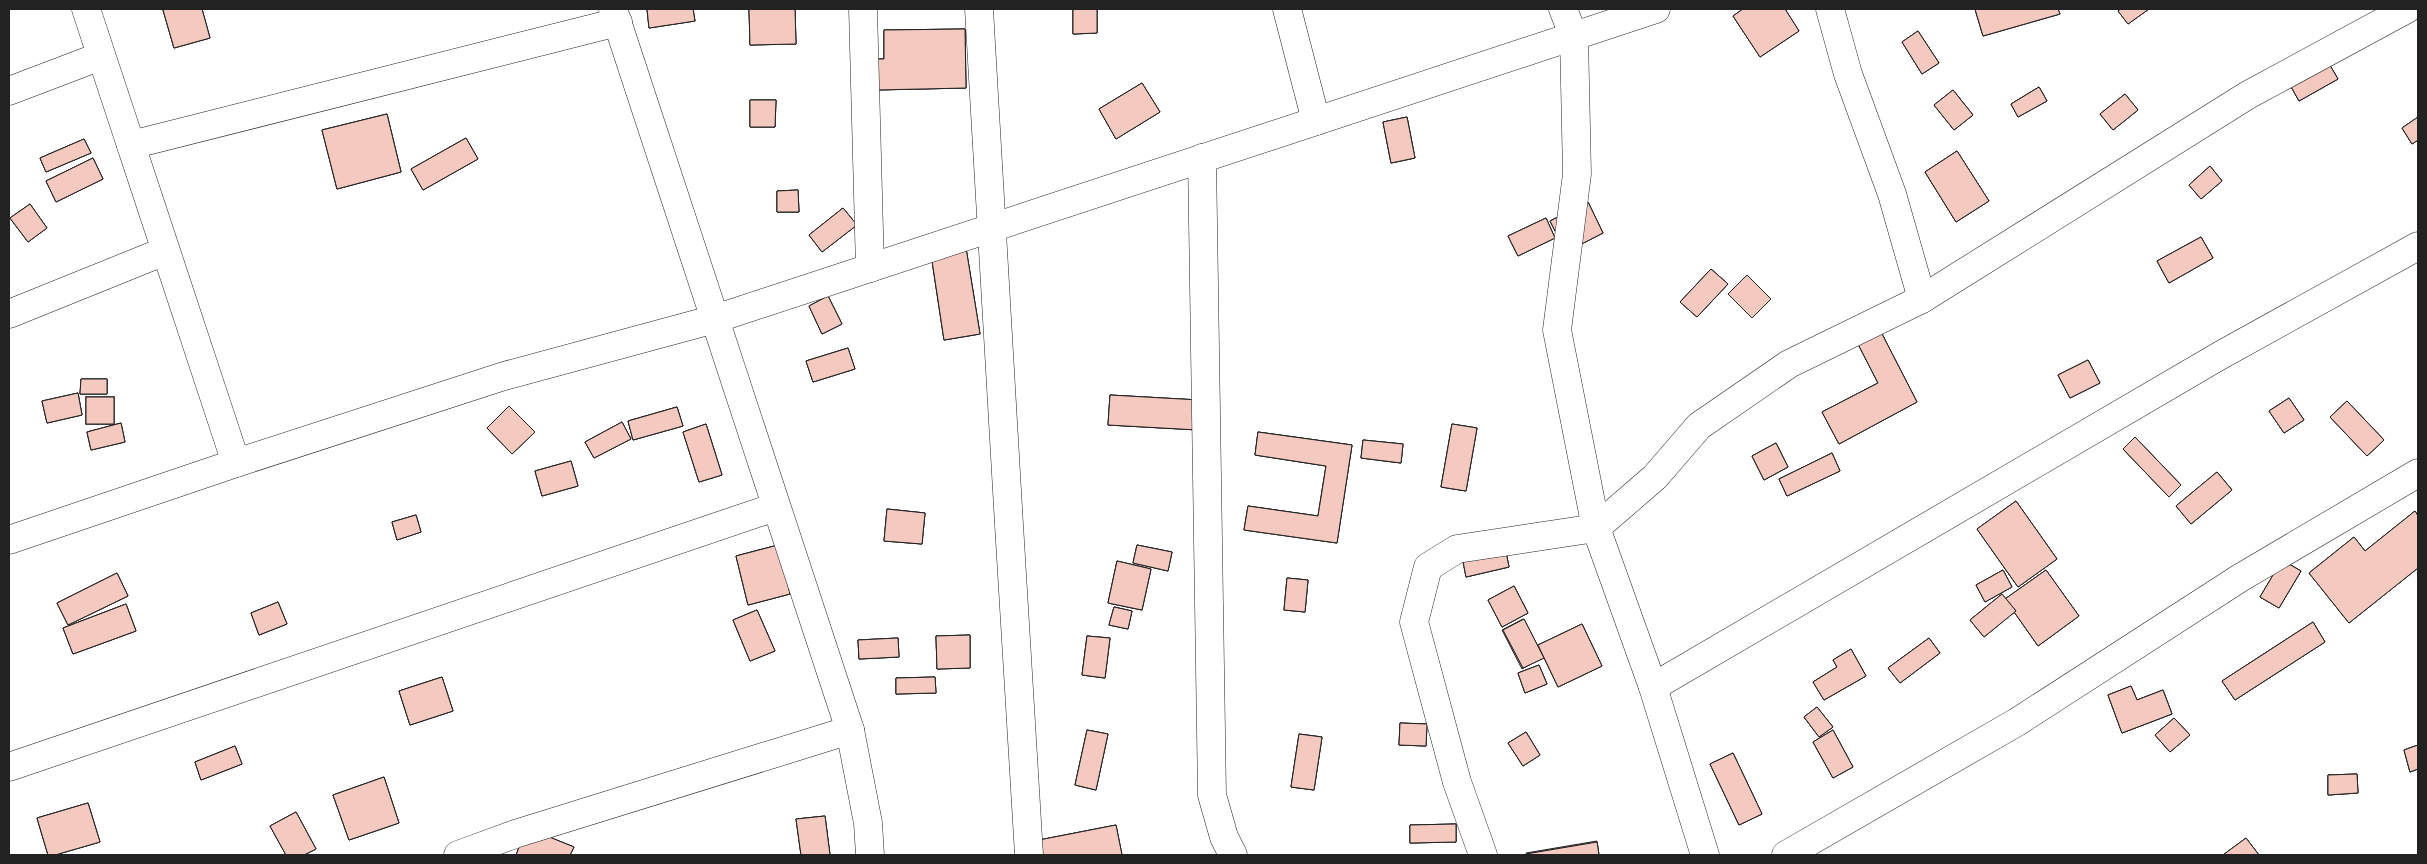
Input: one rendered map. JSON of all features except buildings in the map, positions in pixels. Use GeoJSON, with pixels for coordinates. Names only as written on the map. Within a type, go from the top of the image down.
{"type":"FeatureCollection","features":[{"type":"Feature","properties":{"kind":"street"},"geometry":{"type":"LineString","coordinates":[[86,9],[236,463]]}},
{"type":"Feature","properties":{"kind":"street"},"geometry":{"type":"LineString","coordinates":[[862,9],[870,268]]}},
{"type":"Feature","properties":{"kind":"street"},"geometry":{"type":"LineString","coordinates":[[979,9],[990,229],[1015,595],[1029,855]]}},
{"type":"Feature","properties":{"kind":"street"},"geometry":{"type":"LineString","coordinates":[[1288,9],[1316,121]]}},
{"type":"Feature","properties":{"kind":"street"},"geometry":{"type":"LineString","coordinates":[[1563,9],[1574,37],[1577,174],[1557,330],[1596,528],[1652,687],[1705,855]]}},
{"type":"Feature","properties":{"kind":"street"},"geometry":{"type":"LineString","coordinates":[[9,540],[236,463],[504,376],[715,319],[1656,9]]}},
{"type":"Feature","properties":{"kind":"street"},"geometry":{"type":"LineString","coordinates":[[1830,9],[1848,74],[1892,194],[1922,299]]}},
{"type":"Feature","properties":{"kind":"street"},"geometry":{"type":"LineString","coordinates":[[1483,855],[1457,782],[1414,622],[1428,567],[1456,549],[1596,528],[1655,477],[1699,426],[1789,364],[1922,299],[2248,95],[2407,9]]}},
{"type":"Feature","properties":{"kind":"street"},"geometry":{"type":"LineString","coordinates":[[131,145],[616,15],[850,730],[868,823],[870,855]]}},
{"type":"Feature","properties":{"kind":"street"},"geometry":{"type":"LineString","coordinates":[[9,91],[102,56]]}},
{"type":"Feature","properties":{"kind":"street"},"geometry":{"type":"LineString","coordinates":[[1202,158],[1212,794],[1224,837],[1233,855]]}},
{"type":"Feature","properties":{"kind":"street"},"geometry":{"type":"LineString","coordinates":[[1652,687],[2221,355],[2418,246]]}},
{"type":"Feature","properties":{"kind":"street"},"geometry":{"type":"LineString","coordinates":[[9,314],[165,251]]}},
{"type":"Feature","properties":{"kind":"street"},"geometry":{"type":"LineString","coordinates":[[1786,855],[2016,722],[2240,578],[2418,473]]}},
{"type":"Feature","properties":{"kind":"street"},"geometry":{"type":"LineString","coordinates":[[9,767],[776,507]]}},
{"type":"Feature","properties":{"kind":"street"},"geometry":{"type":"LineString","coordinates":[[458,855],[512,845],[850,730]]}}]}
